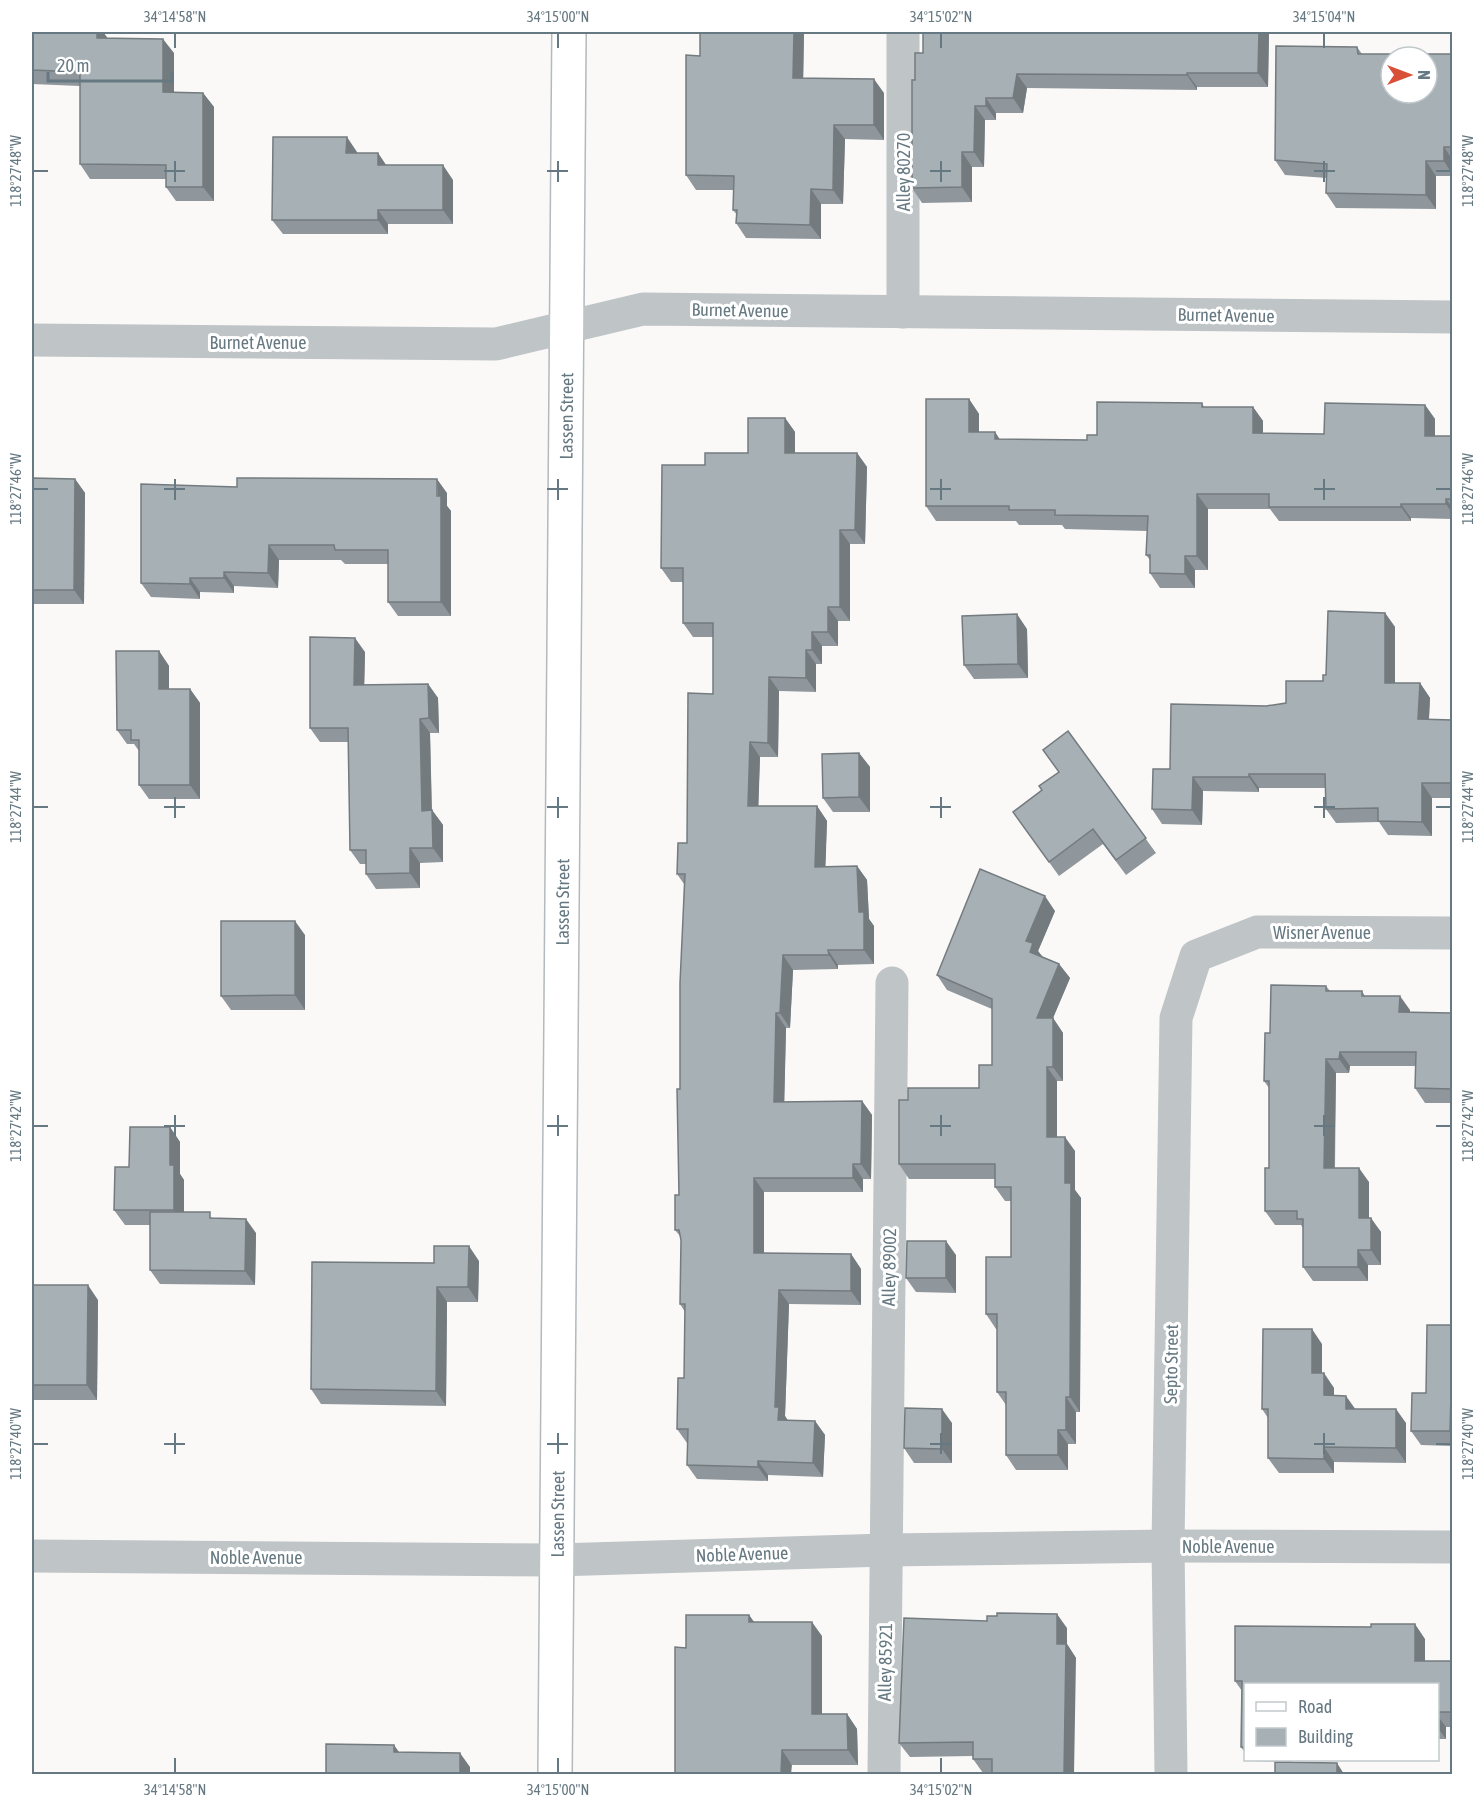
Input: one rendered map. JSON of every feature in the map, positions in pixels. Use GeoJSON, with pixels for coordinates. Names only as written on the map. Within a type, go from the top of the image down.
{"type":"FeatureCollection","features":[{"type":"Feature","properties":{"kind":"main road","name":"Lassen Street"},"geometry":{"type":"LineString","coordinates":[[555,1774],[569,32]]}},
{"type":"Feature","properties":{"kind":"street","name":"Alley 80270"},"geometry":{"type":"LineString","coordinates":[[903,32],[903,312]]}},
{"type":"Feature","properties":{"kind":"street","name":"Burnet Avenue"},"geometry":{"type":"LineString","coordinates":[[32,340],[496,344],[643,309],[1452,317]]}},
{"type":"Feature","properties":{"kind":"street","name":"Wisner Avenue"},"geometry":{"type":"LineString","coordinates":[[1196,957],[1257,932],[1452,933]]}},
{"type":"Feature","properties":{"kind":"street","name":"Septo Street"},"geometry":{"type":"LineString","coordinates":[[1171,1774],[1168,1546],[1176,1018],[1196,957]]}},
{"type":"Feature","properties":{"kind":"street","name":"Alley 89002"},"geometry":{"type":"LineString","coordinates":[[886,1550],[892,983]]}},
{"type":"Feature","properties":{"kind":"street","name":"Noble Avenue"},"geometry":{"type":"LineString","coordinates":[[32,1556],[556,1560],[886,1550],[1168,1546],[1452,1547]]}},
{"type":"Feature","properties":{"kind":"street","name":"Alley 85921"},"geometry":{"type":"LineString","coordinates":[[884,1774],[886,1550]]}},
{"type":"Feature","properties":{"kind":"building"},"geometry":{"type":"Polygon","coordinates":[[[32,32],[97,32],[97,38],[163,39],[163,92],[203,93],[203,187],[166,187],[166,165],[80,164],[80,72],[32,70],[32,32]]]}},
{"type":"Feature","properties":{"kind":"building"},"geometry":{"type":"Polygon","coordinates":[[[700,32],[794,32],[793,78],[874,79],[874,125],[834,125],[833,190],[811,189],[810,225],[736,223],[737,210],[733,210],[734,176],[686,175],[686,55],[700,56],[700,32]]]}},
{"type":"Feature","properties":{"kind":"building"},"geometry":{"type":"Polygon","coordinates":[[[923,32],[1259,32],[1258,73],[1017,74],[1013,98],[986,98],[986,106],[975,106],[974,152],[962,152],[962,187],[912,188],[912,80],[915,80],[915,53],[923,53],[923,32]]]}},
{"type":"Feature","properties":{"kind":"building"},"geometry":{"type":"Polygon","coordinates":[[[1276,46],[1357,47],[1358,54],[1379,54],[1379,105],[1439,105],[1439,54],[1452,54],[1452,147],[1444,147],[1444,161],[1426,161],[1426,195],[1326,193],[1327,164],[1275,160],[1276,46]]]}},
{"type":"Feature","properties":{"kind":"building"},"geometry":{"type":"Polygon","coordinates":[[[273,137],[347,137],[346,153],[378,153],[378,165],[443,165],[443,210],[378,210],[378,220],[272,220],[273,137]]]}},
{"type":"Feature","properties":{"kind":"building"},"geometry":{"type":"Polygon","coordinates":[[[926,399],[969,399],[969,432],[995,432],[995,439],[1087,440],[1087,435],[1097,435],[1097,402],[1202,403],[1202,407],[1253,407],[1253,433],[1324,434],[1325,403],[1425,405],[1425,436],[1452,436],[1452,499],[1446,499],[1446,504],[1401,504],[1401,507],[1269,507],[1269,494],[1197,494],[1197,556],[1185,556],[1185,574],[1150,573],[1150,555],[1146,555],[1148,516],[1055,515],[1055,510],[1009,510],[1009,506],[926,506],[926,399]]]}},
{"type":"Feature","properties":{"kind":"building"},"geometry":{"type":"Polygon","coordinates":[[[748,418],[785,418],[785,453],[857,453],[855,530],[840,530],[840,607],[828,607],[828,632],[812,632],[812,650],[806,650],[806,678],[769,677],[768,743],[750,742],[748,806],[817,806],[815,867],[857,866],[859,912],[864,912],[864,950],[828,950],[829,955],[783,955],[780,1013],[776,1013],[774,1102],[862,1101],[861,1164],[853,1164],[853,1178],[754,1178],[754,1253],[851,1254],[851,1291],[779,1290],[775,1407],[779,1407],[778,1420],[815,1421],[813,1463],[758,1461],[758,1467],[687,1465],[688,1429],[677,1429],[678,1378],[684,1378],[685,1304],[680,1304],[681,1240],[679,1230],[675,1230],[675,1195],[679,1195],[677,1089],[680,1089],[680,983],[685,874],[677,874],[678,843],[687,843],[688,693],[713,694],[713,623],[683,623],[683,568],[661,568],[662,465],[705,465],[705,453],[748,453],[748,418]]]}},
{"type":"Feature","properties":{"kind":"building"},"geometry":{"type":"Polygon","coordinates":[[[32,478],[75,479],[74,590],[32,590],[32,478]]]}},
{"type":"Feature","properties":{"kind":"building"},"geometry":{"type":"Polygon","coordinates":[[[237,478],[437,479],[437,496],[441,496],[441,602],[388,602],[388,550],[335,550],[334,545],[269,545],[268,573],[224,572],[224,578],[190,578],[190,584],[141,583],[141,484],[237,487],[237,478]]]}},
{"type":"Feature","properties":{"kind":"building"},"geometry":{"type":"Polygon","coordinates":[[[1328,611],[1385,613],[1385,683],[1420,683],[1418,719],[1452,720],[1452,783],[1422,783],[1422,822],[1378,821],[1378,808],[1326,809],[1325,774],[1193,777],[1192,810],[1152,809],[1153,769],[1170,769],[1171,704],[1266,706],[1286,703],[1286,681],[1323,681],[1323,675],[1326,675],[1328,611]]]}},
{"type":"Feature","properties":{"kind":"building"},"geometry":{"type":"Polygon","coordinates":[[[1017,614],[1018,664],[964,665],[962,616],[1017,614]]]}},
{"type":"Feature","properties":{"kind":"building"},"geometry":{"type":"Polygon","coordinates":[[[310,637],[355,638],[354,685],[428,684],[429,718],[420,719],[422,811],[432,810],[433,848],[410,848],[410,873],[366,874],[366,850],[350,850],[348,728],[310,728],[310,637]]]}},
{"type":"Feature","properties":{"kind":"building"},"geometry":{"type":"Polygon","coordinates":[[[116,651],[159,651],[159,689],[190,689],[190,785],[139,785],[139,740],[131,740],[131,730],[117,730],[116,651]]]}},
{"type":"Feature","properties":{"kind":"building"},"geometry":{"type":"Polygon","coordinates":[[[1068,731],[1146,838],[1116,860],[1093,829],[1049,862],[1013,812],[1042,790],[1039,786],[1059,772],[1043,750],[1068,731]]]}},
{"type":"Feature","properties":{"kind":"building"},"geometry":{"type":"Polygon","coordinates":[[[859,753],[859,797],[823,798],[822,754],[859,753]]]}},
{"type":"Feature","properties":{"kind":"building"},"geometry":{"type":"Polygon","coordinates":[[[980,869],[1045,896],[1026,941],[1033,943],[1030,952],[1059,964],[1037,1018],[1053,1018],[1053,1067],[1047,1067],[1047,1137],[1065,1137],[1065,1183],[1071,1183],[1070,1397],[1066,1397],[1066,1430],[1058,1430],[1058,1455],[1006,1455],[1006,1392],[997,1392],[997,1314],[986,1314],[986,1257],[1011,1257],[1011,1187],[995,1187],[995,1164],[899,1164],[899,1100],[908,1100],[908,1088],[979,1088],[979,1065],[992,1065],[992,999],[937,975],[980,869]]]}},
{"type":"Feature","properties":{"kind":"building"},"geometry":{"type":"Polygon","coordinates":[[[221,921],[295,921],[295,995],[221,996],[221,921]]]}},
{"type":"Feature","properties":{"kind":"building"},"geometry":{"type":"Polygon","coordinates":[[[1271,985],[1326,986],[1326,991],[1362,991],[1362,996],[1400,996],[1399,1012],[1451,1013],[1452,1089],[1415,1088],[1416,1052],[1340,1052],[1339,1059],[1326,1059],[1324,1168],[1359,1168],[1359,1218],[1371,1218],[1371,1250],[1358,1250],[1358,1267],[1303,1267],[1303,1219],[1297,1219],[1297,1211],[1265,1211],[1265,1168],[1269,1168],[1269,1081],[1264,1081],[1265,1033],[1270,1033],[1271,985]]]}},
{"type":"Feature","properties":{"kind":"building"},"geometry":{"type":"Polygon","coordinates":[[[130,1127],[170,1127],[170,1165],[174,1165],[174,1210],[114,1210],[115,1167],[129,1167],[130,1127]]]}},
{"type":"Feature","properties":{"kind":"building"},"geometry":{"type":"Polygon","coordinates":[[[150,1212],[210,1212],[210,1218],[246,1219],[245,1271],[150,1270],[150,1212]]]}},
{"type":"Feature","properties":{"kind":"building"},"geometry":{"type":"Polygon","coordinates":[[[907,1241],[946,1241],[946,1278],[906,1278],[907,1241]]]}},
{"type":"Feature","properties":{"kind":"building"},"geometry":{"type":"Polygon","coordinates":[[[434,1246],[469,1246],[468,1287],[437,1287],[436,1391],[311,1389],[312,1262],[434,1263],[434,1246]]]}},
{"type":"Feature","properties":{"kind":"building"},"geometry":{"type":"Polygon","coordinates":[[[32,1285],[88,1285],[87,1385],[32,1385],[32,1285]]]}},
{"type":"Feature","properties":{"kind":"building"},"geometry":{"type":"Polygon","coordinates":[[[1427,1325],[1452,1325],[1450,1431],[1411,1431],[1412,1393],[1426,1393],[1427,1325]]]}},
{"type":"Feature","properties":{"kind":"building"},"geometry":{"type":"Polygon","coordinates":[[[1263,1329],[1312,1329],[1312,1373],[1324,1373],[1324,1395],[1346,1396],[1346,1409],[1396,1409],[1396,1448],[1324,1447],[1324,1459],[1268,1458],[1268,1409],[1262,1409],[1263,1329]]]}},
{"type":"Feature","properties":{"kind":"building"},"geometry":{"type":"Polygon","coordinates":[[[905,1408],[942,1409],[942,1449],[904,1448],[905,1408]]]}},
{"type":"Feature","properties":{"kind":"building"},"geometry":{"type":"Polygon","coordinates":[[[997,1613],[1057,1614],[1057,1644],[1066,1644],[1064,1774],[992,1774],[992,1759],[973,1759],[973,1742],[899,1743],[904,1618],[987,1621],[987,1616],[997,1616],[997,1613]]]}},
{"type":"Feature","properties":{"kind":"building"},"geometry":{"type":"Polygon","coordinates":[[[686,1615],[749,1615],[749,1622],[812,1622],[812,1714],[847,1714],[848,1750],[782,1750],[781,1774],[675,1774],[675,1647],[686,1648],[686,1615]]]}},
{"type":"Feature","properties":{"kind":"building"},"geometry":{"type":"Polygon","coordinates":[[[1371,1624],[1415,1624],[1415,1661],[1452,1661],[1452,1712],[1439,1712],[1439,1683],[1244,1683],[1244,1747],[1241,1747],[1242,1681],[1235,1681],[1235,1626],[1371,1627],[1371,1624]]]}},
{"type":"Feature","properties":{"kind":"building"},"geometry":{"type":"Polygon","coordinates":[[[326,1744],[394,1745],[394,1752],[460,1753],[460,1774],[326,1774],[326,1744]]]}},
{"type":"Feature","properties":{"kind":"building"},"geometry":{"type":"Polygon","coordinates":[[[1275,1762],[1337,1763],[1337,1774],[1275,1774],[1275,1762]]]}}]}
